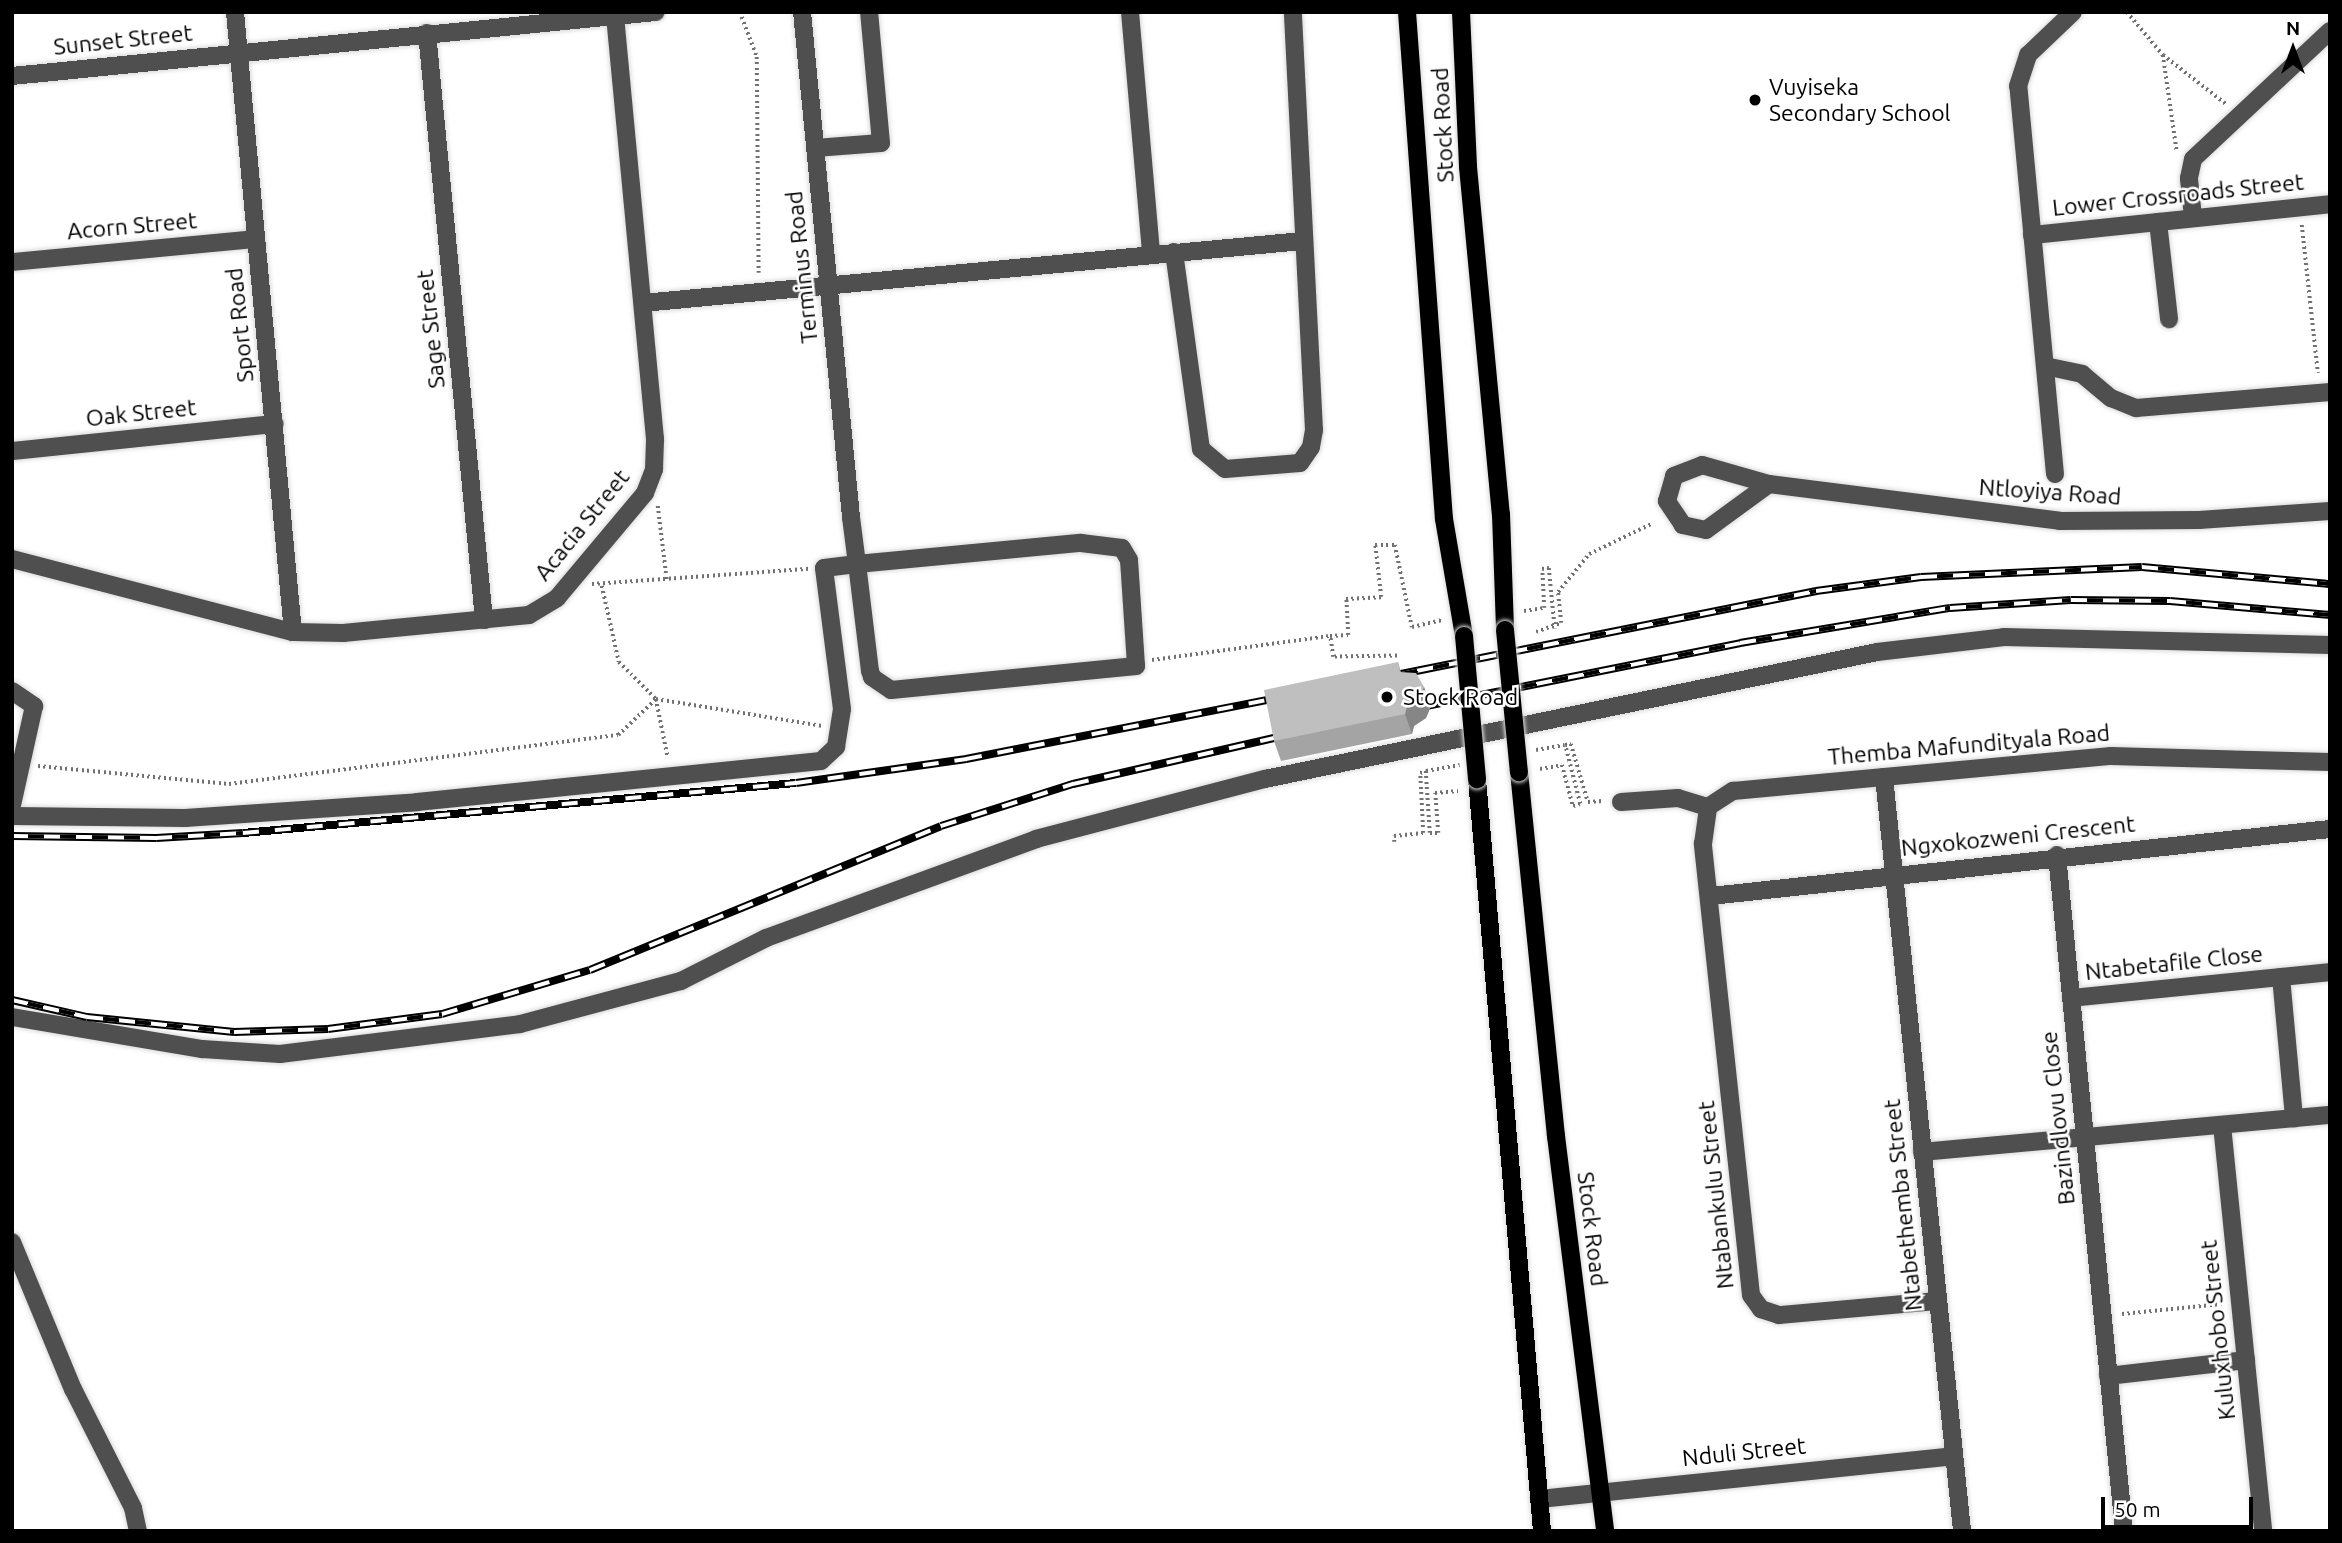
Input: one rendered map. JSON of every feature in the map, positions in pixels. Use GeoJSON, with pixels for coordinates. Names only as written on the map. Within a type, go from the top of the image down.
{"type":"FeatureCollection","features":[{"type":"Feature","properties":{"kind":"main road","name":"Stock Road"},"geometry":{"type":"LineString","coordinates":[[1407,12],[1444,519],[1464,636],[1542,1531]]}},
{"type":"Feature","properties":{"kind":"main road","name":"Stock Road"},"geometry":{"type":"LineString","coordinates":[[1461,12],[1468,167],[1501,514],[1505,630],[1556,1136],[1605,1531]]}},
{"type":"Feature","properties":{"kind":"street","name":"Sport Road"},"geometry":{"type":"LineString","coordinates":[[235,12],[293,632]]}},
{"type":"Feature","properties":{"kind":"street","name":"Sunset Street"},"geometry":{"type":"LineString","coordinates":[[12,76],[656,12]]}},
{"type":"Feature","properties":{"kind":"street","name":"Terminus Road"},"geometry":{"type":"LineString","coordinates":[[802,12],[857,565]]}},
{"type":"Feature","properties":{"kind":"street"},"geometry":{"type":"LineString","coordinates":[[815,148],[881,142],[869,12]]}},
{"type":"Feature","properties":{"kind":"street"},"geometry":{"type":"LineString","coordinates":[[1129,12],[1152,254]]}},
{"type":"Feature","properties":{"kind":"street"},"geometry":{"type":"LineString","coordinates":[[1174,252],[1201,450],[1226,469],[1290,467],[1300,463],[1314,439],[1302,241],[1293,12]]}},
{"type":"Feature","properties":{"kind":"street","name":"Lower Crossroads Street"},"geometry":{"type":"LineString","coordinates":[[2055,474],[2032,236],[2020,73],[2028,55],[2073,12]]}},
{"type":"Feature","properties":{"kind":"street","name":"Acacia Street"},"geometry":{"type":"LineString","coordinates":[[12,559],[293,632],[343,633],[529,615],[557,598],[645,493],[654,469],[643,303],[615,14]]}},
{"type":"Feature","properties":{"kind":"street"},"geometry":{"type":"LineString","coordinates":[[2193,218],[2189,168],[2199,151],[2330,31]]}},
{"type":"Feature","properties":{"kind":"street","name":"Sage Street"},"geometry":{"type":"LineString","coordinates":[[427,33],[484,620]]}},
{"type":"Feature","properties":{"kind":"street","name":"Lower Crossroads Street"},"geometry":{"type":"LineString","coordinates":[[2032,236],[2330,204]]}},
{"type":"Feature","properties":{"kind":"street"},"geometry":{"type":"LineString","coordinates":[[2158,222],[2169,318]]}},
{"type":"Feature","properties":{"kind":"street","name":"Acorn Street"},"geometry":{"type":"LineString","coordinates":[[12,262],[256,239]]}},
{"type":"Feature","properties":{"kind":"street"},"geometry":{"type":"LineString","coordinates":[[643,303],[829,288],[1302,241]]}},
{"type":"Feature","properties":{"kind":"street"},"geometry":{"type":"LineString","coordinates":[[2045,366],[2082,374],[2111,398],[2136,408],[2325,392]]}},
{"type":"Feature","properties":{"kind":"street","name":"Oak Street"},"geometry":{"type":"LineString","coordinates":[[12,451],[275,424]]}},
{"type":"Feature","properties":{"kind":"street","name":"Ntloyiya Road"},"geometry":{"type":"LineString","coordinates":[[1769,484],[1706,530],[1683,525],[1667,501],[1674,476],[1691,466],[1769,484],[1866,494],[1956,510],[2104,523],[2330,511]]}},
{"type":"Feature","properties":{"kind":"street"},"geometry":{"type":"LineString","coordinates":[[12,816],[185,818],[417,802],[821,761],[833,752],[842,709],[824,568],[1081,543],[1122,548],[1129,560],[1138,661],[1132,669],[885,689],[870,671],[857,565]]}},
{"type":"Feature","properties":{"kind":"street"},"geometry":{"type":"LineString","coordinates":[[12,1017],[202,1049],[280,1054],[520,1024],[681,981],[766,938],[1036,839],[1265,779],[1877,652],[2004,637],[2330,645]]}},
{"type":"Feature","properties":{"kind":"street"},"geometry":{"type":"LineString","coordinates":[[12,691],[34,706],[12,805]]}},
{"type":"Feature","properties":{"kind":"street","name":"Themba Mafundityala Road"},"geometry":{"type":"LineString","coordinates":[[1708,807],[1733,791],[2111,756],[2330,762]]}},
{"type":"Feature","properties":{"kind":"street","name":"Ntabethemba Street"},"geometry":{"type":"LineString","coordinates":[[1884,777],[1962,1531]]}},
{"type":"Feature","properties":{"kind":"street"},"geometry":{"type":"LineString","coordinates":[[1621,802],[1678,798],[1708,807],[1703,844],[1711,896]]}},
{"type":"Feature","properties":{"kind":"street","name":"Ngxokozweni Crescent"},"geometry":{"type":"LineString","coordinates":[[1711,896],[2057,855],[2330,829]]}},
{"type":"Feature","properties":{"kind":"street","name":"Bazindlovu Close"},"geometry":{"type":"LineString","coordinates":[[2057,855],[2124,1531]]}},
{"type":"Feature","properties":{"kind":"street","name":"Ntabankulu Street"},"geometry":{"type":"LineString","coordinates":[[1711,896],[1751,1295],[1761,1309],[1779,1315],[1937,1301]]}},
{"type":"Feature","properties":{"kind":"street","name":"Ntabetafile Close"},"geometry":{"type":"LineString","coordinates":[[2071,998],[2330,972]]}},
{"type":"Feature","properties":{"kind":"street","name":"Ntabetafile Close"},"geometry":{"type":"LineString","coordinates":[[2281,977],[2294,1118]]}},
{"type":"Feature","properties":{"kind":"street"},"geometry":{"type":"LineString","coordinates":[[1922,1152],[2330,1115]]}},
{"type":"Feature","properties":{"kind":"street","name":"Kuluxhobo Street"},"geometry":{"type":"LineString","coordinates":[[2222,1125],[2263,1531]]}},
{"type":"Feature","properties":{"kind":"street"},"geometry":{"type":"LineString","coordinates":[[12,1242],[73,1389],[133,1508],[138,1531]]}},
{"type":"Feature","properties":{"kind":"street"},"geometry":{"type":"LineString","coordinates":[[2108,1376],[2246,1360]]}},
{"type":"Feature","properties":{"kind":"street","name":"Nduli Street"},"geometry":{"type":"LineString","coordinates":[[1539,1499],[1954,1456]]}},
{"type":"Feature","properties":{"kind":"path"},"geometry":{"type":"LineString","coordinates":[[740,12],[757,57],[760,294]]}},
{"type":"Feature","properties":{"kind":"path"},"geometry":{"type":"LineString","coordinates":[[2127,12],[2163,55],[2238,115]]}},
{"type":"Feature","properties":{"kind":"path"},"geometry":{"type":"LineString","coordinates":[[2163,55],[2172,147],[2189,168]]}},
{"type":"Feature","properties":{"kind":"path"},"geometry":{"type":"LineString","coordinates":[[2300,207],[2325,392]]}},
{"type":"Feature","properties":{"kind":"path"},"geometry":{"type":"LineString","coordinates":[[654,469],[667,580]]}},
{"type":"Feature","properties":{"kind":"path"},"geometry":{"type":"LineString","coordinates":[[1536,632],[1555,629],[1561,624],[1558,592],[1572,570],[1589,554],[1651,524]]}},
{"type":"Feature","properties":{"kind":"path"},"geometry":{"type":"LineString","coordinates":[[1150,660],[1348,635],[1346,599],[1381,597],[1376,545],[1395,545],[1412,627],[1442,620]]}},
{"type":"Feature","properties":{"kind":"path"},"geometry":{"type":"LineString","coordinates":[[672,776],[656,699],[619,663],[602,586],[824,568]]}},
{"type":"Feature","properties":{"kind":"path"},"geometry":{"type":"LineString","coordinates":[[1524,611],[1544,608],[1542,569],[1549,568],[1555,629]]}},
{"type":"Feature","properties":{"kind":"path"},"geometry":{"type":"LineString","coordinates":[[1330,636],[1332,657],[1397,656]]}},
{"type":"Feature","properties":{"kind":"path"},"geometry":{"type":"LineString","coordinates":[[656,699],[822,726],[837,738]]}},
{"type":"Feature","properties":{"kind":"path"},"geometry":{"type":"LineString","coordinates":[[20,764],[229,784],[618,735],[656,699]]}},
{"type":"Feature","properties":{"kind":"path"},"geometry":{"type":"LineString","coordinates":[[1550,747],[1572,744],[1588,802],[1599,800]]}},
{"type":"Feature","properties":{"kind":"path"},"geometry":{"type":"LineString","coordinates":[[1540,769],[1562,765],[1573,806],[1580,804],[1565,745]]}},
{"type":"Feature","properties":{"kind":"path"},"geometry":{"type":"LineString","coordinates":[[1394,842],[1394,836],[1423,833],[1420,773],[1426,771],[1430,834],[1438,833],[1435,793],[1458,791]]}},
{"type":"Feature","properties":{"kind":"path"},"geometry":{"type":"LineString","coordinates":[[2102,1315],[2240,1303]]}},
{"type":"Feature","properties":{"kind":"building"},"geometry":{"type":"Polygon","coordinates":[[[1398,662],[1400,672],[1416,673],[1424,687],[1419,699],[1407,706],[1405,714],[1274,741],[1264,690],[1398,662]]]}},
{"type":"Feature","properties":{"kind":"railway"},"geometry":{"type":"LineString","coordinates":[[1386,677],[1816,591],[1921,577],[2142,567],[2330,584]]}},
{"type":"Feature","properties":{"kind":"railway"},"geometry":{"type":"LineString","coordinates":[[1411,709],[1740,643],[1950,608],[2071,600],[2170,601],[2330,615]]}},
{"type":"Feature","properties":{"kind":"railway"},"geometry":{"type":"LineString","coordinates":[[12,836],[156,838],[243,833],[796,783],[966,759],[1283,697]]}},
{"type":"Feature","properties":{"kind":"railway"},"geometry":{"type":"LineString","coordinates":[[12,1000],[87,1017],[234,1032],[328,1029],[442,1014],[590,970],[941,826],[1073,784],[1291,734]]}},
{"type":"Feature","properties":{"kind":"place","name":"Vuyiseka Secondary School"},"geometry":{"type":"Point","coordinates":[1755,100]}},
{"type":"Feature","properties":{"kind":"place","name":"Stock Road"},"geometry":{"type":"Point","coordinates":[1387,697]}}]}
